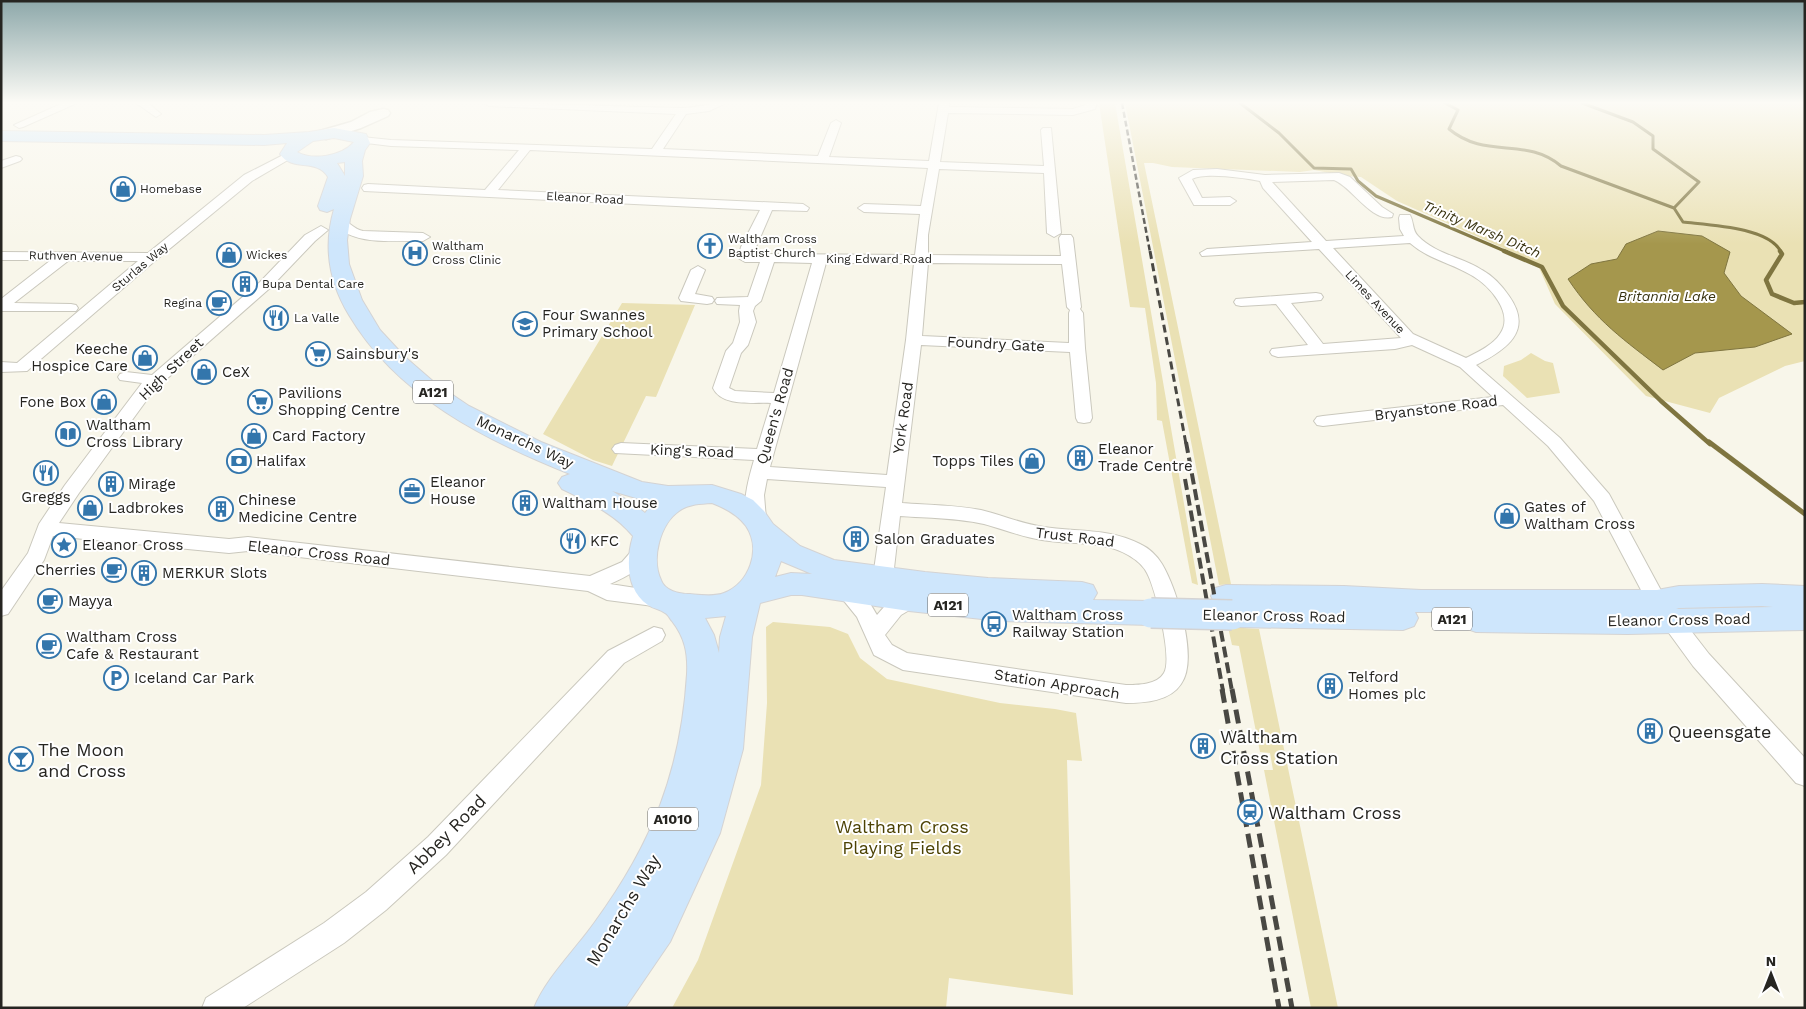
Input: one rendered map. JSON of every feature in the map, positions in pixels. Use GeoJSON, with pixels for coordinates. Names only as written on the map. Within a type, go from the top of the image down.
{"type":"FeatureCollection","features":[{"type":"Feature","properties":{"kind":"main road"},"geometry":{"type":"LineString","coordinates":[[278,150],[300,161],[315,161],[342,156],[350,150]]}},
{"type":"Feature","properties":{"kind":"main road"},"geometry":{"type":"LineString","coordinates":[[288,154],[291,150]]}},
{"type":"Feature","properties":{"kind":"main road","name":"Monarchs Way"},"geometry":{"type":"LineString","coordinates":[[357,150],[353,164],[355,174],[330,226],[344,284],[353,305],[379,343],[410,375],[443,400],[509,438],[594,474],[653,494],[689,495]]}},
{"type":"Feature","properties":{"kind":"main road","name":"Monarchs Way"},"geometry":{"type":"LineString","coordinates":[[315,161],[331,167],[337,177],[322,265],[326,286],[334,307],[346,327],[389,381],[426,409],[485,444],[621,506],[637,520],[646,544]]}},
{"type":"Feature","properties":{"kind":"main road"},"geometry":{"type":"LineString","coordinates":[[712,494],[729,499],[744,507],[759,525],[768,548],[766,568],[747,595],[732,603],[712,606],[669,602],[653,593],[644,578],[646,544],[654,521],[667,505],[689,495],[712,494]]}},
{"type":"Feature","properties":{"kind":"main road","name":"Eleanor Cross Road"},"geometry":{"type":"LineString","coordinates":[[759,525],[790,552],[830,570],[988,589],[1155,604]]}},
{"type":"Feature","properties":{"kind":"main road","name":"Eleanor Cross Road"},"geometry":{"type":"LineString","coordinates":[[747,595],[791,584],[908,600],[1000,609],[1155,604],[1539,621],[1664,611],[1805,618]]}},
{"type":"Feature","properties":{"kind":"main road","name":"Monarchs Way"},"geometry":{"type":"LineString","coordinates":[[598,1008],[656,928],[701,833],[726,749],[736,637],[747,595]]}},
{"type":"Feature","properties":{"kind":"main road","name":"Eleanor Cross Road"},"geometry":{"type":"LineString","coordinates":[[1664,611],[1697,597],[1805,597]]}},
{"type":"Feature","properties":{"kind":"main road","name":"Monarchs Way"},"geometry":{"type":"LineString","coordinates":[[555,1008],[593,962],[648,875],[672,822],[693,761],[703,672],[701,643],[696,628],[669,602]]}},
{"type":"Feature","properties":{"kind":"street"},"geometry":{"type":"LineString","coordinates":[[488,194],[524,150]]}},
{"type":"Feature","properties":{"kind":"street"},"geometry":{"type":"LineString","coordinates":[[607,150],[1049,170]]}},
{"type":"Feature","properties":{"kind":"street"},"geometry":{"type":"LineString","coordinates":[[822,160],[826,150]]}},
{"type":"Feature","properties":{"kind":"street"},"geometry":{"type":"LineString","coordinates":[[922,258],[923,235],[936,150]]}},
{"type":"Feature","properties":{"kind":"street"},"geometry":{"type":"LineString","coordinates":[[1048,150],[1049,170],[1060,236],[1069,260],[1084,418]]}},
{"type":"Feature","properties":{"kind":"street","name":"Sturlas Way"},"geometry":{"type":"LineString","coordinates":[[1,367],[21,368],[210,206],[248,178],[288,154]]}},
{"type":"Feature","properties":{"kind":"street"},"geometry":{"type":"LineString","coordinates":[[1,165],[16,160]]}},
{"type":"Feature","properties":{"kind":"street","name":"Sturlas Way"},"geometry":{"type":"LineString","coordinates":[[262,171],[315,161]]}},
{"type":"Feature","properties":{"kind":"street"},"geometry":{"type":"LineString","coordinates":[[1230,201],[1198,202],[1185,178],[1193,174],[1217,173],[1265,179],[1335,176],[1346,180],[1378,210],[1387,214]]}},
{"type":"Feature","properties":{"kind":"street","name":"Limes Avenue"},"geometry":{"type":"LineString","coordinates":[[1265,179],[1267,185],[1412,340],[1466,364],[1507,400]]}},
{"type":"Feature","properties":{"kind":"street","name":"Eleanor Road"},"geometry":{"type":"LineString","coordinates":[[368,188],[803,208]]}},
{"type":"Feature","properties":{"kind":"street","name":"King Edward Road"},"geometry":{"type":"LineString","coordinates":[[768,206],[745,258],[1069,260]]}},
{"type":"Feature","properties":{"kind":"street"},"geometry":{"type":"LineString","coordinates":[[864,208],[927,210]]}},
{"type":"Feature","properties":{"kind":"street"},"geometry":{"type":"LineString","coordinates":[[1405,218],[1405,228],[1412,239],[1432,252],[1478,272],[1496,289],[1510,310],[1512,322],[1505,340],[1491,351],[1466,364]]}},
{"type":"Feature","properties":{"kind":"street"},"geometry":{"type":"LineString","coordinates":[[330,226],[363,236],[423,238]]}},
{"type":"Feature","properties":{"kind":"street","name":"High Street"},"geometry":{"type":"LineString","coordinates":[[1,608],[37,555],[46,529],[72,490],[148,387],[265,286],[310,238],[330,226]]}},
{"type":"Feature","properties":{"kind":"street"},"geometry":{"type":"LineString","coordinates":[[337,249],[344,243],[363,236]]}},
{"type":"Feature","properties":{"kind":"street"},"geometry":{"type":"LineString","coordinates":[[1207,253],[1412,239]]}},
{"type":"Feature","properties":{"kind":"street","name":"Ruthven Avenue"},"geometry":{"type":"LineString","coordinates":[[1,256],[151,257]]}},
{"type":"Feature","properties":{"kind":"street"},"geometry":{"type":"LineString","coordinates":[[1,306],[65,256]]}},
{"type":"Feature","properties":{"kind":"street","name":"York Road"},"geometry":{"type":"LineString","coordinates":[[883,577],[914,340],[922,258]]}},
{"type":"Feature","properties":{"kind":"street"},"geometry":{"type":"LineString","coordinates":[[768,259],[754,301],[748,304],[746,309],[748,322],[740,345],[734,351],[721,388],[723,392],[733,396],[781,398]]}},
{"type":"Feature","properties":{"kind":"street","name":"Queen's Road"},"geometry":{"type":"LineString","coordinates":[[820,259],[762,463],[894,482]]}},
{"type":"Feature","properties":{"kind":"street"},"geometry":{"type":"LineString","coordinates":[[698,270],[686,298],[715,301],[754,301]]}},
{"type":"Feature","properties":{"kind":"street"},"geometry":{"type":"LineString","coordinates":[[1241,302],[1316,297]]}},
{"type":"Feature","properties":{"kind":"street"},"geometry":{"type":"LineString","coordinates":[[1280,300],[1318,348]]}},
{"type":"Feature","properties":{"kind":"street"},"geometry":{"type":"LineString","coordinates":[[1,306],[71,308]]}},
{"type":"Feature","properties":{"kind":"street","name":"Foundry Gate"},"geometry":{"type":"LineString","coordinates":[[914,340],[1077,348]]}},
{"type":"Feature","properties":{"kind":"street"},"geometry":{"type":"LineString","coordinates":[[1278,352],[1394,344],[1412,340]]}},
{"type":"Feature","properties":{"kind":"street"},"geometry":{"type":"LineString","coordinates":[[126,377],[156,380]]}},
{"type":"Feature","properties":{"kind":"street","name":"Bryanstone Road"},"geometry":{"type":"LineString","coordinates":[[1323,421],[1507,400],[1554,442],[1602,498],[1664,611],[1702,660],[1805,775]]}},
{"type":"Feature","properties":{"kind":"street","name":"King's Road"},"geometry":{"type":"LineString","coordinates":[[620,448],[762,463]]}},
{"type":"Feature","properties":{"kind":"street"},"geometry":{"type":"LineString","coordinates":[[759,525],[755,495],[762,463]]}},
{"type":"Feature","properties":{"kind":"street","name":"Trust Road"},"geometry":{"type":"LineString","coordinates":[[891,509],[980,517],[1045,534],[1093,538],[1122,544],[1141,554],[1153,565],[1160,578],[1155,604]]}},
{"type":"Feature","properties":{"kind":"street","name":"Eleanor Cross Road"},"geometry":{"type":"LineString","coordinates":[[46,529],[200,544],[229,546],[248,544],[313,550],[592,584],[607,592],[669,602]]}},
{"type":"Feature","properties":{"kind":"street"},"geometry":{"type":"LineString","coordinates":[[592,584],[629,567],[646,544]]}},
{"type":"Feature","properties":{"kind":"street","name":"Station Approach"},"geometry":{"type":"LineString","coordinates":[[846,591],[861,605],[876,640],[884,651],[902,661],[1126,694],[1148,694],[1162,687],[1174,677],[1178,664],[1177,650],[1155,604]]}},
{"type":"Feature","properties":{"kind":"street"},"geometry":{"type":"LineString","coordinates":[[874,633],[894,610],[908,600]]}},
{"type":"Feature","properties":{"kind":"street","name":"Abbey Road"},"geometry":{"type":"LineString","coordinates":[[216,1008],[318,944],[376,901],[437,846],[616,657],[654,635]]}},
{"type":"Feature","properties":{"kind":"green space"},"geometry":{"type":"Polygon","coordinates":[[[1106,150],[1123,150],[1198,585],[1192,583],[1162,421],[1157,420],[1156,383],[1145,308],[1130,307],[1106,150]]]}},
{"type":"Feature","properties":{"kind":"green space"},"geometry":{"type":"Polygon","coordinates":[[[1134,150],[1805,150],[1805,361],[1785,366],[1719,398],[1710,413],[1646,396],[1555,304],[1537,263],[1397,201],[1361,177],[1314,170],[1300,172],[1172,167],[1144,163],[1231,584],[1219,585],[1134,150]]]}},
{"type":"Feature","properties":{"kind":"green space"},"geometry":{"type":"Polygon","coordinates":[[[622,303],[695,305],[656,397],[646,396],[612,466],[593,460],[543,434],[622,303]]]}},
{"type":"Feature","properties":{"kind":"green space"},"geometry":{"type":"Polygon","coordinates":[[[1531,353],[1553,363],[1560,393],[1527,398],[1503,376],[1504,366],[1521,360],[1531,353]]]}},
{"type":"Feature","properties":{"kind":"green space","name":"Waltham Cross Playing Fields"},"geometry":{"type":"Polygon","coordinates":[[[773,622],[830,627],[848,634],[860,658],[887,679],[1000,703],[1076,713],[1082,761],[1067,760],[1073,995],[949,978],[946,1008],[672,1008],[698,960],[761,785],[767,703],[766,627],[773,622]]]}},
{"type":"Feature","properties":{"kind":"green space"},"geometry":{"type":"Polygon","coordinates":[[[1228,627],[1259,629],[1338,1008],[1311,1008],[1264,770],[1273,770],[1270,753],[1260,752],[1239,646],[1232,645],[1228,627]]]}},
{"type":"Feature","properties":{"kind":"water","name":"Britannia Lake"},"geometry":{"type":"Polygon","coordinates":[[[1658,231],[1702,236],[1730,252],[1724,273],[1741,296],[1792,334],[1755,347],[1695,353],[1663,370],[1611,329],[1589,306],[1568,279],[1591,264],[1617,259],[1626,244],[1658,231]]]}},
{"type":"Feature","properties":{"kind":"waterway","name":"Trinity Marsh Ditch"},"geometry":{"type":"LineString","coordinates":[[1296,150],[1314,168],[1351,169],[1358,181],[1376,196],[1507,252]]}},
{"type":"Feature","properties":{"kind":"waterway"},"geometry":{"type":"LineString","coordinates":[[1525,150],[1548,157],[1561,166],[1674,208]]}},
{"type":"Feature","properties":{"kind":"waterway"},"geometry":{"type":"LineString","coordinates":[[1655,150],[1699,182],[1674,208]]}},
{"type":"Feature","properties":{"kind":"waterway"},"geometry":{"type":"LineString","coordinates":[[1674,208],[1683,222],[1722,226],[1752,232],[1764,237],[1781,252]]}},
{"type":"Feature","properties":{"kind":"waterway","name":"Trinity Marsh Ditch"},"geometry":{"type":"LineString","coordinates":[[1504,251],[1542,267],[1563,306],[1661,401],[1710,444]]}},
{"type":"Feature","properties":{"kind":"waterway"},"geometry":{"type":"LineString","coordinates":[[1780,251],[1782,254],[1766,280],[1772,294],[1794,303],[1805,302]]}},
{"type":"Feature","properties":{"kind":"waterway","name":"Trinity Marsh Ditch"},"geometry":{"type":"LineString","coordinates":[[1709,442],[1805,514]]}},
{"type":"Feature","properties":{"kind":"railway"},"geometry":{"type":"LineString","coordinates":[[1131,150],[1150,252]]}},
{"type":"Feature","properties":{"kind":"railway"},"geometry":{"type":"LineString","coordinates":[[1150,251],[1186,444]]}},
{"type":"Feature","properties":{"kind":"railway"},"geometry":{"type":"LineString","coordinates":[[1186,442],[1232,691]]}},
{"type":"Feature","properties":{"kind":"railway"},"geometry":{"type":"LineString","coordinates":[[1185,479],[1223,691]]}},
{"type":"Feature","properties":{"kind":"railway"},"geometry":{"type":"LineString","coordinates":[[1222,689],[1279,1008]]}},
{"type":"Feature","properties":{"kind":"railway"},"geometry":{"type":"LineString","coordinates":[[1232,689],[1292,1008]]}},
{"type":"Feature","properties":{"kind":"place","name":"Homebase"},"geometry":{"type":"Point","coordinates":[123,189]}},
{"type":"Feature","properties":{"kind":"place","name":"Waltham Cross Baptist Church"},"geometry":{"type":"Point","coordinates":[710,246]}},
{"type":"Feature","properties":{"kind":"place","name":"Waltham Cross Clinic"},"geometry":{"type":"Point","coordinates":[415,253]}},
{"type":"Feature","properties":{"kind":"place","name":"Wickes"},"geometry":{"type":"Point","coordinates":[229,255]}},
{"type":"Feature","properties":{"kind":"place","name":"Bupa Dental Care"},"geometry":{"type":"Point","coordinates":[245,284]}},
{"type":"Feature","properties":{"kind":"place","name":"Regina"},"geometry":{"type":"Point","coordinates":[219,303]}},
{"type":"Feature","properties":{"kind":"place","name":"La Valle"},"geometry":{"type":"Point","coordinates":[276,318]}},
{"type":"Feature","properties":{"kind":"place","name":"Four Swannes Primary School"},"geometry":{"type":"Point","coordinates":[525,324]}},
{"type":"Feature","properties":{"kind":"place","name":"Sainsbury's"},"geometry":{"type":"Point","coordinates":[318,354]}},
{"type":"Feature","properties":{"kind":"place","name":"Keeche Hospice Care"},"geometry":{"type":"Point","coordinates":[145,358]}},
{"type":"Feature","properties":{"kind":"place","name":"CeX"},"geometry":{"type":"Point","coordinates":[204,372]}},
{"type":"Feature","properties":{"kind":"place","name":"Fone Box"},"geometry":{"type":"Point","coordinates":[104,402]}},
{"type":"Feature","properties":{"kind":"place","name":"Pavilions Shopping Centre"},"geometry":{"type":"Point","coordinates":[260,402]}},
{"type":"Feature","properties":{"kind":"place","name":"Waltham Cross Library"},"geometry":{"type":"Point","coordinates":[68,434]}},
{"type":"Feature","properties":{"kind":"place","name":"Card Factory"},"geometry":{"type":"Point","coordinates":[254,436]}},
{"type":"Feature","properties":{"kind":"place","name":"Eleanor Trade Centre"},"geometry":{"type":"Point","coordinates":[1080,458]}},
{"type":"Feature","properties":{"kind":"place","name":"Halifax"},"geometry":{"type":"Point","coordinates":[239,461]}},
{"type":"Feature","properties":{"kind":"place","name":"Topps Tiles"},"geometry":{"type":"Point","coordinates":[1032,461]}},
{"type":"Feature","properties":{"kind":"place","name":"Greggs"},"geometry":{"type":"Point","coordinates":[46,473]}},
{"type":"Feature","properties":{"kind":"place","name":"Mirage"},"geometry":{"type":"Point","coordinates":[111,484]}},
{"type":"Feature","properties":{"kind":"place","name":"Eleanor House"},"geometry":{"type":"Point","coordinates":[412,491]}},
{"type":"Feature","properties":{"kind":"place","name":"Waltham House"},"geometry":{"type":"Point","coordinates":[525,503]}},
{"type":"Feature","properties":{"kind":"place","name":"Ladbrokes"},"geometry":{"type":"Point","coordinates":[90,508]}},
{"type":"Feature","properties":{"kind":"place","name":"Chinese Medicine Centre"},"geometry":{"type":"Point","coordinates":[221,509]}},
{"type":"Feature","properties":{"kind":"place","name":"Gates of Waltham Cross"},"geometry":{"type":"Point","coordinates":[1507,516]}},
{"type":"Feature","properties":{"kind":"place","name":"Salon Graduates"},"geometry":{"type":"Point","coordinates":[856,539]}},
{"type":"Feature","properties":{"kind":"place","name":"KFC"},"geometry":{"type":"Point","coordinates":[573,541]}},
{"type":"Feature","properties":{"kind":"place","name":"Eleanor Cross"},"geometry":{"type":"Point","coordinates":[64,545]}},
{"type":"Feature","properties":{"kind":"place","name":"Cherries"},"geometry":{"type":"Point","coordinates":[114,570]}},
{"type":"Feature","properties":{"kind":"place","name":"MERKUR Slots"},"geometry":{"type":"Point","coordinates":[144,573]}},
{"type":"Feature","properties":{"kind":"place","name":"Mayya"},"geometry":{"type":"Point","coordinates":[50,601]}},
{"type":"Feature","properties":{"kind":"place","name":"Waltham Cross Railway Station"},"geometry":{"type":"Point","coordinates":[994,624]}},
{"type":"Feature","properties":{"kind":"place","name":"Waltham Cross Cafe & Restaurant"},"geometry":{"type":"Point","coordinates":[49,646]}},
{"type":"Feature","properties":{"kind":"place","name":"Iceland Car Park"},"geometry":{"type":"Point","coordinates":[116,678]}},
{"type":"Feature","properties":{"kind":"place","name":"Telford Homes plc"},"geometry":{"type":"Point","coordinates":[1330,686]}},
{"type":"Feature","properties":{"kind":"place","name":"Queensgate"},"geometry":{"type":"Point","coordinates":[1650,731]}},
{"type":"Feature","properties":{"kind":"place","name":"Waltham Cross Station"},"geometry":{"type":"Point","coordinates":[1203,746]}},
{"type":"Feature","properties":{"kind":"place","name":"The Moon and Cross"},"geometry":{"type":"Point","coordinates":[21,759]}},
{"type":"Feature","properties":{"kind":"place","name":"Waltham Cross"},"geometry":{"type":"Point","coordinates":[1250,812]}}]}
